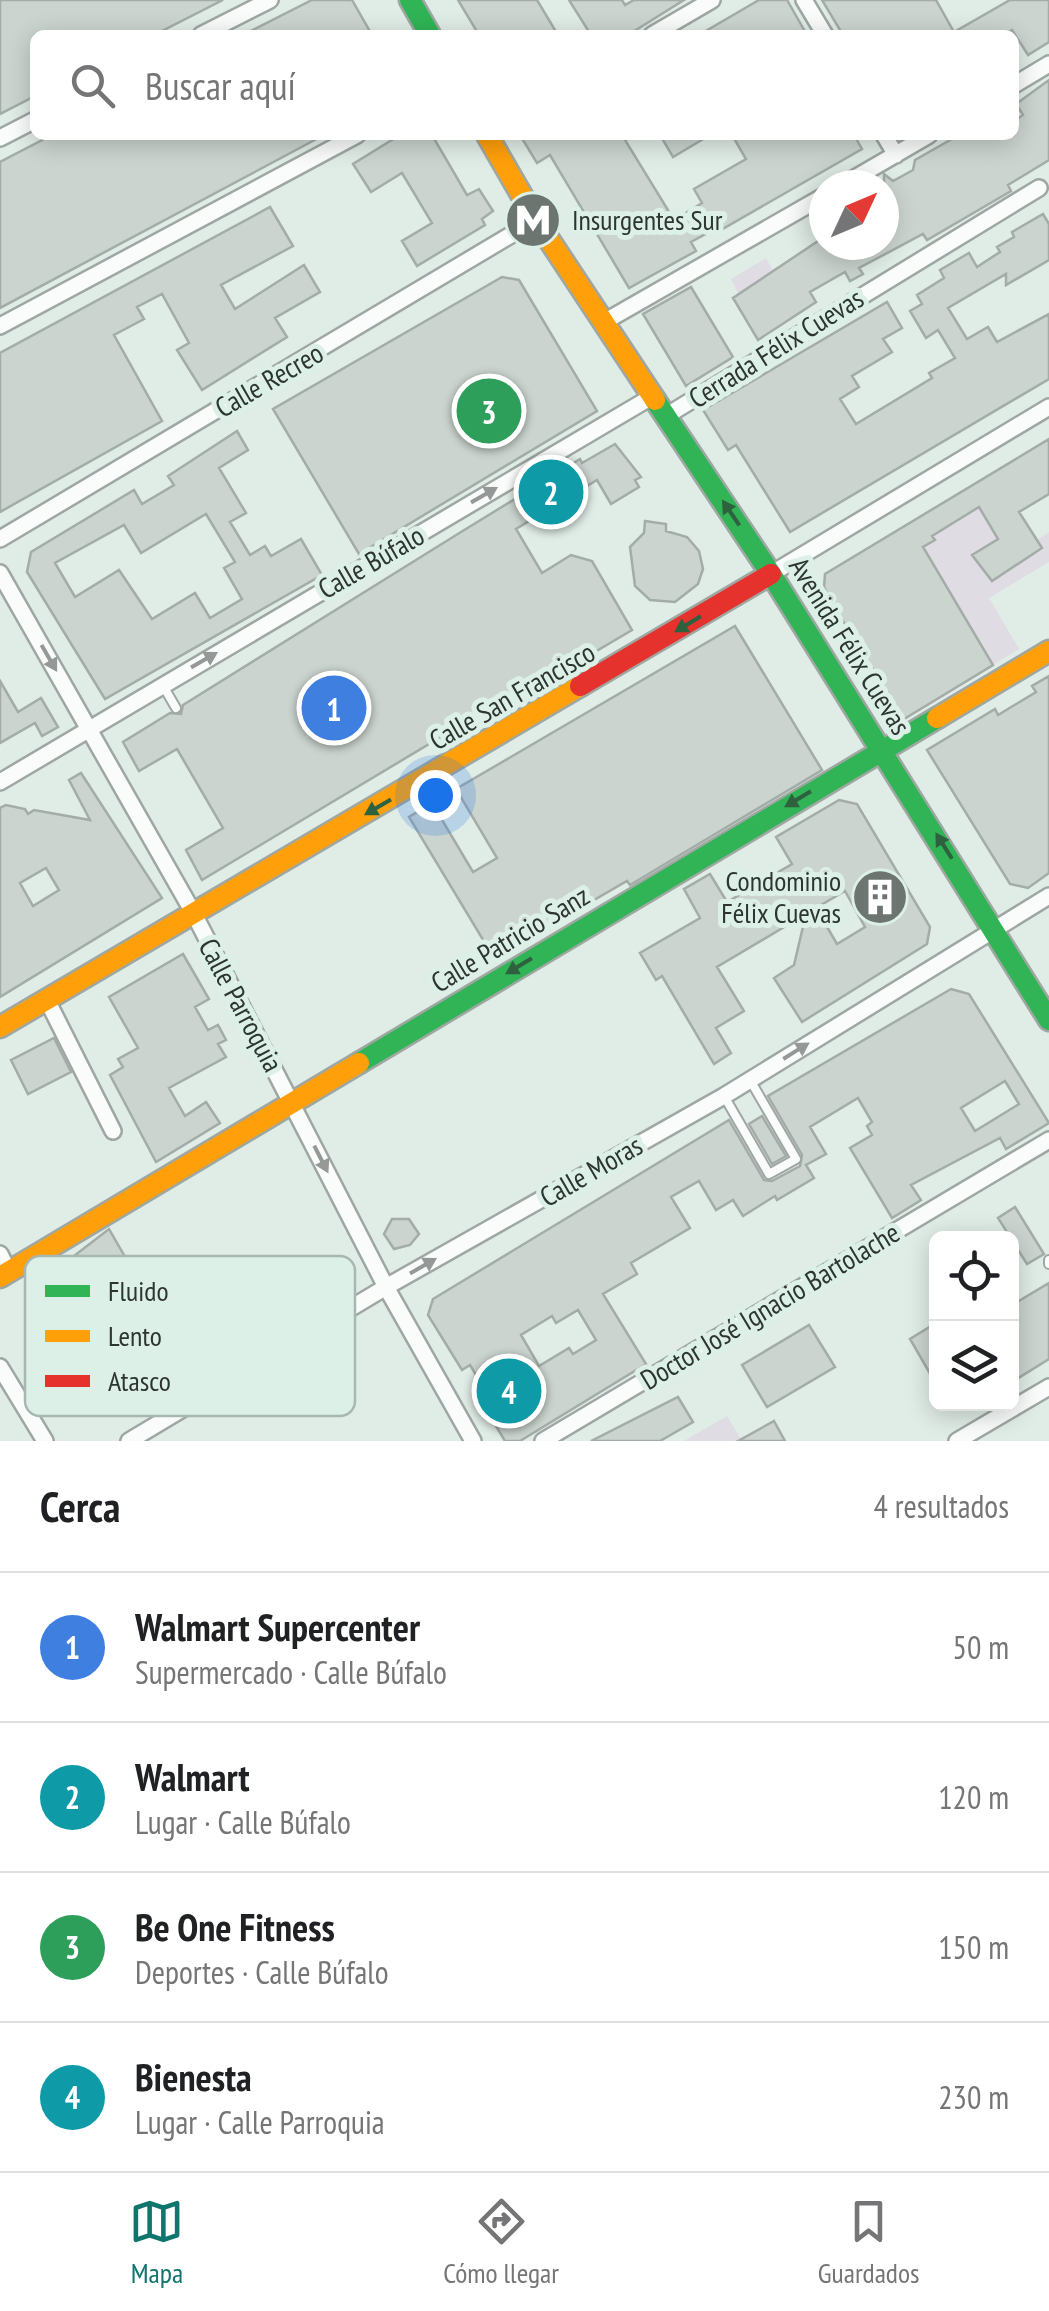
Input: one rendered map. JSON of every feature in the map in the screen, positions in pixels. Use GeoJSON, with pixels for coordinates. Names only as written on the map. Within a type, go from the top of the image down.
{"type":"FeatureCollection","features":[{"type":"Feature","properties":{"kind":"street"},"geometry":{"type":"LineString","coordinates":[[211,30],[270,0]]}},
{"type":"Feature","properties":{"kind":"street"},"geometry":{"type":"LineString","coordinates":[[410,0],[427,30]]}},
{"type":"Feature","properties":{"kind":"street"},"geometry":{"type":"LineString","coordinates":[[804,0],[822,30]]}},
{"type":"Feature","properties":{"kind":"street"},"geometry":{"type":"LineString","coordinates":[[660,30],[703,2]]}},
{"type":"Feature","properties":{"kind":"street"},"geometry":{"type":"LineString","coordinates":[[1019,82],[1049,64]]}},
{"type":"Feature","properties":{"kind":"street"},"geometry":{"type":"LineString","coordinates":[[0,138],[30,123]]}},
{"type":"Feature","properties":{"kind":"street"},"geometry":{"type":"LineString","coordinates":[[0,326],[347,140]]}},
{"type":"Feature","properties":{"kind":"street"},"geometry":{"type":"LineString","coordinates":[[490,140],[536,220],[604,322],[809,205]]}},
{"type":"Feature","properties":{"kind":"street"},"geometry":{"type":"LineString","coordinates":[[887,140],[896,155]]}},
{"type":"Feature","properties":{"kind":"street"},"geometry":{"type":"LineString","coordinates":[[870,170],[921,140]]}},
{"type":"Feature","properties":{"kind":"street","name":"Cerrada Félix Cuevas"},"geometry":{"type":"LineString","coordinates":[[666,416],[1039,188]]}},
{"type":"Feature","properties":{"kind":"street","name":"Calle Recreo"},"geometry":{"type":"LineString","coordinates":[[0,538],[536,220]]}},
{"type":"Feature","properties":{"kind":"street","name":"Avenida Félix Cuevas"},"geometry":{"type":"LineString","coordinates":[[604,322],[772,574],[1049,1020]]}},
{"type":"Feature","properties":{"kind":"street","name":"Calle Búfalo"},"geometry":{"type":"LineString","coordinates":[[0,782],[653,396]]}},
{"type":"Feature","properties":{"kind":"street","name":"Calle San Francisco"},"geometry":{"type":"LineString","coordinates":[[0,1028],[772,574],[1049,406]]}},
{"type":"Feature","properties":{"kind":"street","name":"Calle Parroquia"},"geometry":{"type":"LineString","coordinates":[[0,573],[194,914],[386,1288],[473,1441]]}},
{"type":"Feature","properties":{"kind":"street"},"geometry":{"type":"LineString","coordinates":[[0,609],[16,600]]}},
{"type":"Feature","properties":{"kind":"street","name":"Calle Patricio Sanz"},"geometry":{"type":"LineString","coordinates":[[3,1268],[292,1102],[1049,651]]}},
{"type":"Feature","properties":{"kind":"street","name":"Calle Moras"},"geometry":{"type":"LineString","coordinates":[[355,1306],[724,1096],[1049,896]]}},
{"type":"Feature","properties":{"kind":"street"},"geometry":{"type":"LineString","coordinates":[[46,1000],[112,1131]]}},
{"type":"Feature","properties":{"kind":"street","name":"Doctor José Ignacio Bartolache"},"geometry":{"type":"LineString","coordinates":[[542,1441],[1049,1140]]}},
{"type":"Feature","properties":{"kind":"street"},"geometry":{"type":"LineString","coordinates":[[0,1366],[25,1408]]}},
{"type":"Feature","properties":{"kind":"street"},"geometry":{"type":"LineString","coordinates":[[957,1441],[1049,1387]]}},
{"type":"Feature","properties":{"kind":"street"},"geometry":{"type":"LineString","coordinates":[[30,1416],[45,1441]]}},
{"type":"Feature","properties":{"kind":"street","name":"Calle Moras"},"geometry":{"type":"LineString","coordinates":[[129,1441],[171,1416]]}},
{"type":"Feature","properties":{"kind":"lane"},"geometry":{"type":"LineString","coordinates":[[162,684],[176,708]]}},
{"type":"Feature","properties":{"kind":"lane"},"geometry":{"type":"LineString","coordinates":[[724,1096],[769,1174],[796,1159],[750,1080]]}},
{"type":"Feature","properties":{"kind":"shaded area"},"geometry":{"type":"Polygon","coordinates":[[[766,258],[774,273],[739,294],[731,279],[766,258]]]}},
{"type":"Feature","properties":{"kind":"shaded area"},"geometry":{"type":"Polygon","coordinates":[[[979,507],[998,539],[972,555],[993,581],[1049,532],[1049,562],[989,598],[1019,649],[993,665],[923,547],[934,540],[925,524],[947,527],[979,507]]]}},
{"type":"Feature","properties":{"kind":"shaded area"},"geometry":{"type":"Polygon","coordinates":[[[727,1416],[742,1441],[684,1441],[727,1416]]]}},
{"type":"Feature","properties":{"kind":"building"},"geometry":{"type":"Polygon","coordinates":[[[0,0],[223,0],[164,30],[30,30],[30,99],[0,114],[0,0]]]}},
{"type":"Feature","properties":{"kind":"building"},"geometry":{"type":"Polygon","coordinates":[[[312,0],[352,0],[369,30],[253,30],[312,0]]]}},
{"type":"Feature","properties":{"kind":"building"},"geometry":{"type":"Polygon","coordinates":[[[458,0],[537,0],[555,30],[476,30],[458,0]]]}},
{"type":"Feature","properties":{"kind":"building"},"geometry":{"type":"Polygon","coordinates":[[[569,0],[622,0],[625,5],[634,0],[684,0],[636,30],[588,30],[569,0]]]}},
{"type":"Feature","properties":{"kind":"building"},"geometry":{"type":"Polygon","coordinates":[[[759,0],[787,0],[804,30],[708,30],[759,0]]]}},
{"type":"Feature","properties":{"kind":"building"},"geometry":{"type":"Polygon","coordinates":[[[822,0],[936,0],[953,30],[840,30],[822,0]]]}},
{"type":"Feature","properties":{"kind":"building"},"geometry":{"type":"Polygon","coordinates":[[[1010,0],[1049,0],[1049,42],[1028,55],[1019,41],[1019,30],[958,30],[1010,0]]]}},
{"type":"Feature","properties":{"kind":"building"},"geometry":{"type":"Polygon","coordinates":[[[1049,80],[1049,160],[1008,185],[1011,191],[927,240],[923,234],[899,247],[899,178],[913,170],[915,160],[950,140],[1019,140],[1019,118],[1023,115],[1019,102],[1049,80]]]}},
{"type":"Feature","properties":{"kind":"building"},"geometry":{"type":"Polygon","coordinates":[[[42,140],[315,140],[0,308],[0,162],[42,140]]]}},
{"type":"Feature","properties":{"kind":"building"},"geometry":{"type":"Polygon","coordinates":[[[392,140],[435,140],[467,195],[479,189],[493,211],[482,219],[485,225],[417,266],[402,241],[432,223],[402,173],[371,192],[353,164],[392,140]]]}},
{"type":"Feature","properties":{"kind":"building"},"geometry":{"type":"Polygon","coordinates":[[[523,140],[625,140],[674,220],[702,203],[694,189],[746,159],[735,140],[857,140],[862,149],[825,170],[809,170],[809,179],[719,231],[717,228],[691,242],[696,251],[629,288],[550,155],[537,163],[523,140]]]}},
{"type":"Feature","properties":{"kind":"building"},"geometry":{"type":"Polygon","coordinates":[[[663,140],[702,140],[673,157],[663,140]]]}},
{"type":"Feature","properties":{"kind":"building"},"geometry":{"type":"Polygon","coordinates":[[[270,207],[293,246],[221,285],[235,309],[304,265],[320,292],[275,318],[287,337],[202,390],[177,350],[189,343],[162,294],[137,307],[144,319],[114,335],[162,421],[0,512],[0,353],[270,207]]]}},
{"type":"Feature","properties":{"kind":"building"},"geometry":{"type":"Polygon","coordinates":[[[1043,214],[1049,224],[1049,260],[1006,285],[1006,274],[948,308],[967,339],[988,327],[997,342],[1049,314],[1049,379],[790,532],[736,445],[728,450],[703,410],[887,302],[902,328],[883,339],[892,352],[852,376],[859,387],[840,399],[856,424],[932,378],[929,373],[955,358],[938,330],[926,338],[910,311],[922,304],[917,295],[944,278],[940,270],[969,253],[977,267],[1000,252],[997,247],[1014,237],[1012,232],[1043,214]]]}},
{"type":"Feature","properties":{"kind":"building"},"geometry":{"type":"Polygon","coordinates":[[[809,247],[809,260],[874,260],[859,268],[863,274],[850,281],[845,272],[810,292],[816,302],[758,340],[733,298],[809,247]]]}},
{"type":"Feature","properties":{"kind":"building"},"geometry":{"type":"Polygon","coordinates":[[[502,277],[519,280],[597,411],[359,554],[273,409],[502,277]]]}},
{"type":"Feature","properties":{"kind":"building"},"geometry":{"type":"Polygon","coordinates":[[[691,287],[733,357],[686,386],[643,314],[691,287]]]}},
{"type":"Feature","properties":{"kind":"building"},"geometry":{"type":"Polygon","coordinates":[[[237,431],[248,450],[219,468],[246,513],[230,522],[250,555],[265,546],[271,556],[301,539],[322,575],[105,699],[27,572],[31,552],[134,490],[142,504],[174,485],[168,476],[237,431]],[[206,514],[141,553],[124,525],[55,563],[75,597],[119,570],[152,619],[195,593],[210,618],[242,599],[224,568],[235,562],[206,514]]]}},
{"type":"Feature","properties":{"kind":"building"},"geometry":{"type":"Polygon","coordinates":[[[1049,439],[1049,494],[1019,512],[1042,548],[992,581],[972,555],[998,539],[979,507],[932,536],[935,540],[923,547],[993,665],[904,719],[833,605],[824,587],[825,574],[1049,439]]]}},
{"type":"Feature","properties":{"kind":"building"},"geometry":{"type":"Polygon","coordinates":[[[615,444],[641,477],[635,480],[639,487],[611,504],[597,480],[516,529],[542,573],[571,555],[592,561],[632,630],[549,679],[546,674],[202,880],[186,850],[223,828],[177,749],[139,771],[123,742],[170,713],[181,714],[183,705],[461,532],[580,459],[582,463],[615,444]]]}},
{"type":"Feature","properties":{"kind":"building"},"geometry":{"type":"Polygon","coordinates":[[[645,521],[666,524],[666,531],[687,537],[699,551],[703,569],[698,584],[675,602],[650,600],[635,586],[630,547],[644,533],[645,521]]]}},
{"type":"Feature","properties":{"kind":"building"},"geometry":{"type":"Polygon","coordinates":[[[735,626],[822,770],[630,885],[627,881],[494,958],[409,817],[432,803],[473,872],[497,858],[456,789],[735,626]]]}},
{"type":"Feature","properties":{"kind":"building"},"geometry":{"type":"Polygon","coordinates":[[[1049,676],[1049,873],[1028,888],[1010,884],[927,750],[995,709],[998,715],[1036,692],[1032,686],[1049,676]]]}},
{"type":"Feature","properties":{"kind":"building"},"geometry":{"type":"Polygon","coordinates":[[[0,681],[18,712],[41,698],[58,727],[42,736],[35,723],[0,743],[0,681]]]}},
{"type":"Feature","properties":{"kind":"building"},"geometry":{"type":"Polygon","coordinates":[[[81,773],[162,898],[0,997],[0,808],[6,805],[25,809],[28,814],[34,810],[90,820],[69,780],[81,773]],[[46,868],[20,883],[33,906],[59,890],[46,868]]]}},
{"type":"Feature","properties":{"kind":"building"},"geometry":{"type":"Polygon","coordinates":[[[839,800],[857,804],[930,927],[927,944],[802,1022],[774,978],[794,965],[806,914],[717,967],[744,1011],[716,1028],[731,1053],[714,1064],[662,976],[656,980],[640,953],[700,918],[684,889],[710,874],[727,902],[792,864],[776,837],[839,800]],[[845,891],[816,908],[837,944],[865,927],[845,891]]]}},
{"type":"Feature","properties":{"kind":"building"},"geometry":{"type":"Polygon","coordinates":[[[183,954],[209,999],[195,1007],[208,1030],[218,1025],[226,1040],[218,1044],[226,1057],[169,1088],[185,1116],[206,1102],[220,1123],[156,1162],[110,1075],[123,1067],[118,1059],[138,1048],[109,997],[183,954]]]}},
{"type":"Feature","properties":{"kind":"building"},"geometry":{"type":"Polygon","coordinates":[[[951,989],[969,994],[1049,1123],[1006,1149],[1000,1138],[911,1185],[921,1200],[892,1218],[850,1148],[872,1135],[867,1126],[872,1122],[858,1098],[810,1127],[826,1154],[806,1165],[814,1178],[777,1200],[775,1196],[743,1216],[733,1200],[716,1210],[699,1181],[671,1197],[690,1228],[631,1263],[637,1274],[603,1294],[646,1364],[520,1441],[505,1441],[491,1418],[499,1413],[470,1365],[462,1370],[428,1315],[433,1299],[729,1120],[764,1180],[772,1181],[800,1166],[802,1155],[768,1096],[951,989]],[[1005,1081],[961,1108],[975,1131],[1019,1104],[1005,1081]],[[578,1310],[556,1323],[552,1316],[521,1335],[539,1366],[569,1348],[573,1354],[596,1340],[578,1310]]]}},
{"type":"Feature","properties":{"kind":"building"},"geometry":{"type":"Polygon","coordinates":[[[54,1038],[71,1072],[28,1094],[11,1060],[54,1038]]]}},
{"type":"Feature","properties":{"kind":"building"},"geometry":{"type":"Polygon","coordinates":[[[762,1116],[786,1156],[772,1164],[749,1124],[762,1116]]]}},
{"type":"Feature","properties":{"kind":"building"},"geometry":{"type":"Polygon","coordinates":[[[1015,1207],[1044,1254],[1027,1264],[1019,1251],[1019,1231],[1006,1231],[998,1218],[1015,1207]]]}},
{"type":"Feature","properties":{"kind":"building"},"geometry":{"type":"Polygon","coordinates":[[[392,1219],[409,1219],[419,1234],[410,1245],[394,1249],[384,1234],[392,1219]]]}},
{"type":"Feature","properties":{"kind":"building"},"geometry":{"type":"Polygon","coordinates":[[[109,1229],[125,1256],[74,1256],[109,1229]]]}},
{"type":"Feature","properties":{"kind":"building"},"geometry":{"type":"Polygon","coordinates":[[[1049,1283],[1049,1359],[1019,1378],[1019,1321],[1019,1301],[1049,1283]]]}},
{"type":"Feature","properties":{"kind":"building"},"geometry":{"type":"Polygon","coordinates":[[[809,1325],[835,1367],[767,1407],[742,1365],[809,1325]]]}},
{"type":"Feature","properties":{"kind":"building"},"geometry":{"type":"Polygon","coordinates":[[[929,1327],[929,1372],[910,1339],[929,1327]]]}},
{"type":"Feature","properties":{"kind":"building"},"geometry":{"type":"Polygon","coordinates":[[[678,1397],[693,1422],[660,1441],[591,1441],[678,1397]]]}},
{"type":"Feature","properties":{"kind":"building"},"geometry":{"type":"Polygon","coordinates":[[[774,1421],[785,1441],[738,1441],[774,1421]]]}},
{"type":"Feature","properties":{"kind":"traffic: fast"},"geometry":{"type":"LineString","coordinates":[[410,0],[427,30]]}},
{"type":"Feature","properties":{"kind":"traffic: fast"},"geometry":{"type":"LineString","coordinates":[[655,400],[771,574],[1049,1020]]}},
{"type":"Feature","properties":{"kind":"traffic: fast"},"geometry":{"type":"LineString","coordinates":[[359,1063],[937,718]]}},
{"type":"Feature","properties":{"kind":"traffic: slow"},"geometry":{"type":"LineString","coordinates":[[490,140],[536,220],[655,400]]}},
{"type":"Feature","properties":{"kind":"traffic: slow"},"geometry":{"type":"LineString","coordinates":[[937,718],[1049,651]]}},
{"type":"Feature","properties":{"kind":"traffic: slow"},"geometry":{"type":"LineString","coordinates":[[0,1027],[580,686]]}},
{"type":"Feature","properties":{"kind":"traffic: slow"},"geometry":{"type":"LineString","coordinates":[[35,1256],[359,1063]]}},
{"type":"Feature","properties":{"kind":"traffic: slow"},"geometry":{"type":"LineString","coordinates":[[0,1277],[25,1262]]}},
{"type":"Feature","properties":{"kind":"traffic: jam"},"geometry":{"type":"LineString","coordinates":[[580,686],[771,574]]}},
{"type":"Feature","properties":{"kind":"place","name":"Insurgentes Sur"},"geometry":{"type":"Point","coordinates":[533,220]}},
{"type":"Feature","properties":{"kind":"place","name":"Be One Fitness"},"geometry":{"type":"Point","coordinates":[489,411]}},
{"type":"Feature","properties":{"kind":"place","name":"Walmart"},"geometry":{"type":"Point","coordinates":[551,492]}},
{"type":"Feature","properties":{"kind":"place","name":"Walmart Supercenter"},"geometry":{"type":"Point","coordinates":[334,708]}},
{"type":"Feature","properties":{"kind":"place","name":"Condominio Félix Cuevas"},"geometry":{"type":"Point","coordinates":[880,897]}},
{"type":"Feature","properties":{"kind":"place","name":"Bienesta"},"geometry":{"type":"Point","coordinates":[509,1391]}}]}
